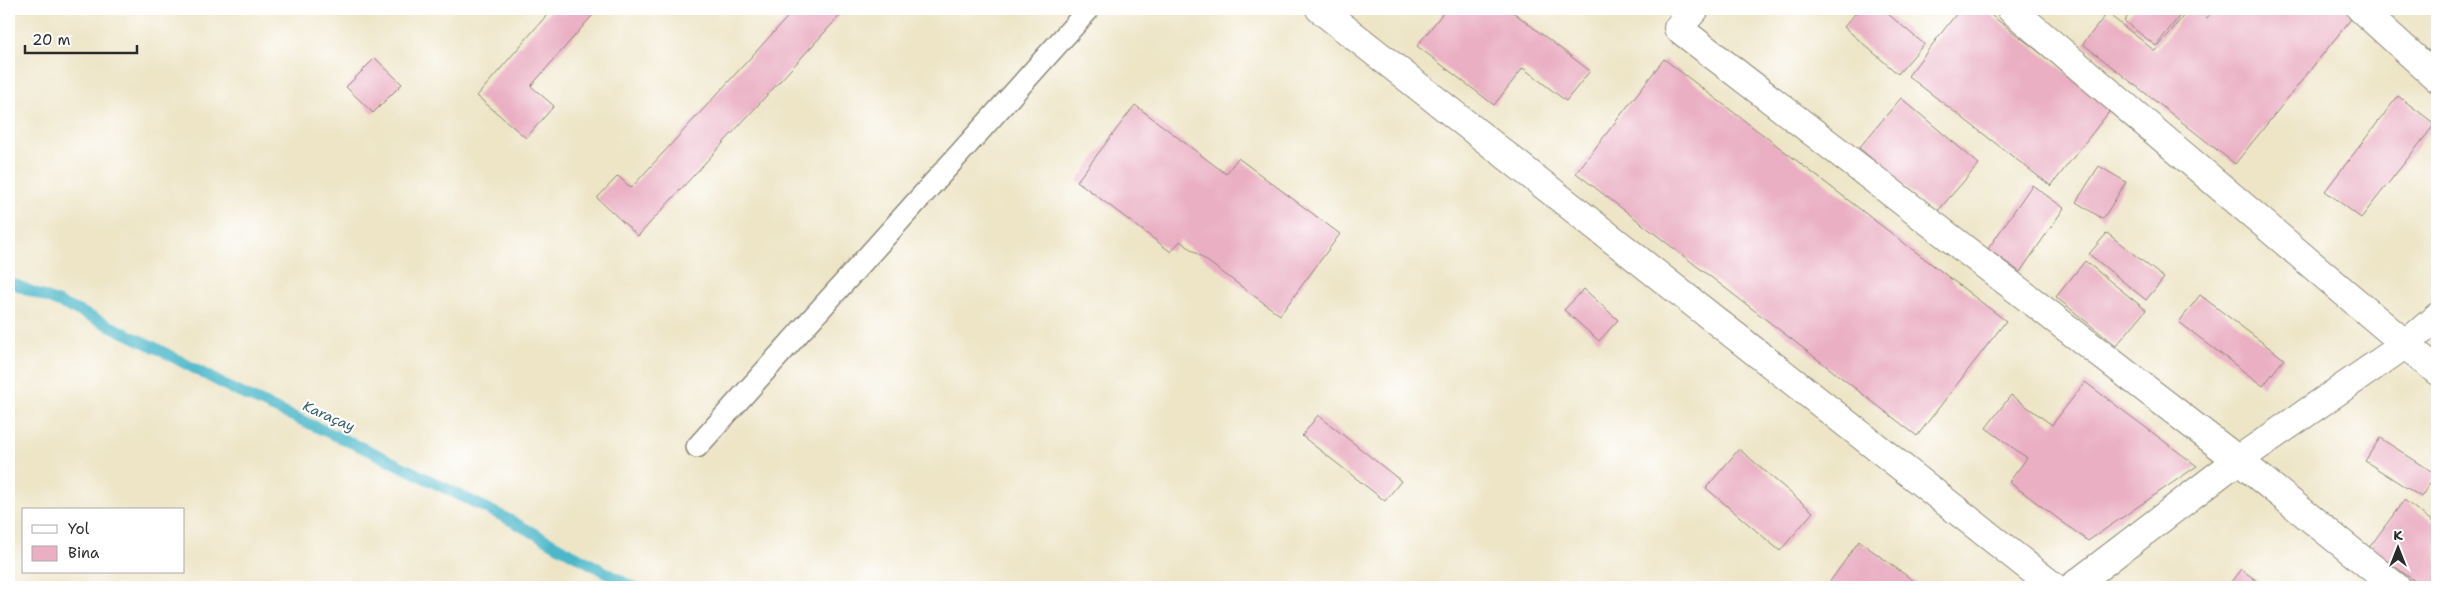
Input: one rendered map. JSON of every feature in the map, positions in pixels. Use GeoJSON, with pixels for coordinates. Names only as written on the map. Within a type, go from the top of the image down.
{"type":"FeatureCollection","features":[{"type":"Feature","properties":{"kind":"street"},"geometry":{"type":"LineString","coordinates":[[1320,9],[2054,587]]}},
{"type":"Feature","properties":{"kind":"street"},"geometry":{"type":"LineString","coordinates":[[1695,9],[1678,28],[2238,460],[2396,587]]}},
{"type":"Feature","properties":{"kind":"street"},"geometry":{"type":"LineString","coordinates":[[2011,9],[2437,371]]}},
{"type":"Feature","properties":{"kind":"street"},"geometry":{"type":"LineString","coordinates":[[2361,9],[2437,78]]}},
{"type":"Feature","properties":{"kind":"street"},"geometry":{"type":"LineString","coordinates":[[2072,587],[2238,460],[2406,344],[2437,317]]}},
{"type":"Feature","properties":{"kind":"lane"},"geometry":{"type":"LineString","coordinates":[[697,447],[1090,9]]}},
{"type":"Feature","properties":{"kind":"building"},"geometry":{"type":"Polygon","coordinates":[[[552,9],[598,9],[531,86],[554,106],[526,138],[477,96],[552,9]]]}},
{"type":"Feature","properties":{"kind":"building"},"geometry":{"type":"Polygon","coordinates":[[[795,9],[846,9],[638,236],[597,198],[618,176],[631,188],[795,9]]]}},
{"type":"Feature","properties":{"kind":"building"},"geometry":{"type":"Polygon","coordinates":[[[1446,9],[1509,9],[1590,71],[1566,101],[1523,68],[1494,105],[1417,46],[1446,9]]]}},
{"type":"Feature","properties":{"kind":"building"},"geometry":{"type":"Polygon","coordinates":[[[1859,9],[1882,9],[1924,44],[1898,74],[1844,27],[1859,9]]]}},
{"type":"Feature","properties":{"kind":"building"},"geometry":{"type":"Polygon","coordinates":[[[1960,9],[1983,9],[2112,108],[2051,186],[1908,76],[1960,9]]]}},
{"type":"Feature","properties":{"kind":"building"},"geometry":{"type":"Polygon","coordinates":[[[2134,9],[2185,9],[2156,46],[2124,21],[2134,9]]]}},
{"type":"Feature","properties":{"kind":"building"},"geometry":{"type":"Polygon","coordinates":[[[2189,9],[2196,9],[2207,18],[2214,9],[2348,9],[2355,14],[2235,164],[2083,44],[2107,13],[2155,51],[2189,9]]]}},
{"type":"Feature","properties":{"kind":"building"},"geometry":{"type":"Polygon","coordinates":[[[375,58],[402,84],[373,113],[346,87],[375,58]]]}},
{"type":"Feature","properties":{"kind":"building"},"geometry":{"type":"Polygon","coordinates":[[[1664,59],[2006,321],[1917,436],[1576,173],[1664,59]]]}},
{"type":"Feature","properties":{"kind":"building"},"geometry":{"type":"Polygon","coordinates":[[[2398,96],[2435,124],[2361,218],[2325,191],[2398,96]]]}},
{"type":"Feature","properties":{"kind":"building"},"geometry":{"type":"Polygon","coordinates":[[[1901,98],[1979,164],[1936,213],[1859,148],[1901,98]]]}},
{"type":"Feature","properties":{"kind":"building"},"geometry":{"type":"Polygon","coordinates":[[[1135,105],[1226,174],[1238,158],[1340,234],[1280,315],[1180,241],[1171,252],[1077,181],[1135,105]]]}},
{"type":"Feature","properties":{"kind":"building"},"geometry":{"type":"Polygon","coordinates":[[[2099,166],[2126,182],[2103,219],[2076,202],[2099,166]]]}},
{"type":"Feature","properties":{"kind":"building"},"geometry":{"type":"Polygon","coordinates":[[[2032,185],[2064,208],[2020,272],[1988,249],[2032,185]]]}},
{"type":"Feature","properties":{"kind":"building"},"geometry":{"type":"Polygon","coordinates":[[[2107,233],[2164,278],[2146,300],[2089,254],[2107,233]]]}},
{"type":"Feature","properties":{"kind":"building"},"geometry":{"type":"Polygon","coordinates":[[[2085,261],[2146,310],[2116,346],[2056,297],[2085,261]]]}},
{"type":"Feature","properties":{"kind":"building"},"geometry":{"type":"Polygon","coordinates":[[[1584,289],[1618,320],[1599,341],[1564,310],[1584,289]]]}},
{"type":"Feature","properties":{"kind":"building"},"geometry":{"type":"Polygon","coordinates":[[[2200,295],[2284,359],[2263,386],[2179,322],[2200,295]]]}},
{"type":"Feature","properties":{"kind":"building"},"geometry":{"type":"Polygon","coordinates":[[[2085,382],[2197,466],[2088,541],[2009,482],[2027,458],[1986,428],[2011,395],[2052,425],[2085,382]]]}},
{"type":"Feature","properties":{"kind":"building"},"geometry":{"type":"Polygon","coordinates":[[[1318,415],[1401,481],[1385,501],[1302,436],[1318,415]]]}},
{"type":"Feature","properties":{"kind":"building"},"geometry":{"type":"Polygon","coordinates":[[[2380,438],[2436,474],[2421,497],[2365,461],[2380,438]]]}},
{"type":"Feature","properties":{"kind":"building"},"geometry":{"type":"Polygon","coordinates":[[[1739,449],[1813,512],[1780,551],[1706,488],[1739,449]]]}},
{"type":"Feature","properties":{"kind":"building"},"geometry":{"type":"Polygon","coordinates":[[[2404,500],[2437,525],[2437,587],[2423,587],[2369,548],[2404,500]]]}},
{"type":"Feature","properties":{"kind":"building"},"geometry":{"type":"Polygon","coordinates":[[[1859,541],[1922,587],[1826,587],[1859,541]]]}},
{"type":"Feature","properties":{"kind":"building"},"geometry":{"type":"Polygon","coordinates":[[[2241,569],[2265,587],[2227,587],[2241,569]]]}},
{"type":"Feature","properties":{"kind":"waterway","name":"Karaçay"},"geometry":{"type":"LineString","coordinates":[[9,282],[79,311],[158,349],[234,390],[372,452],[506,518],[633,587]]}}]}
